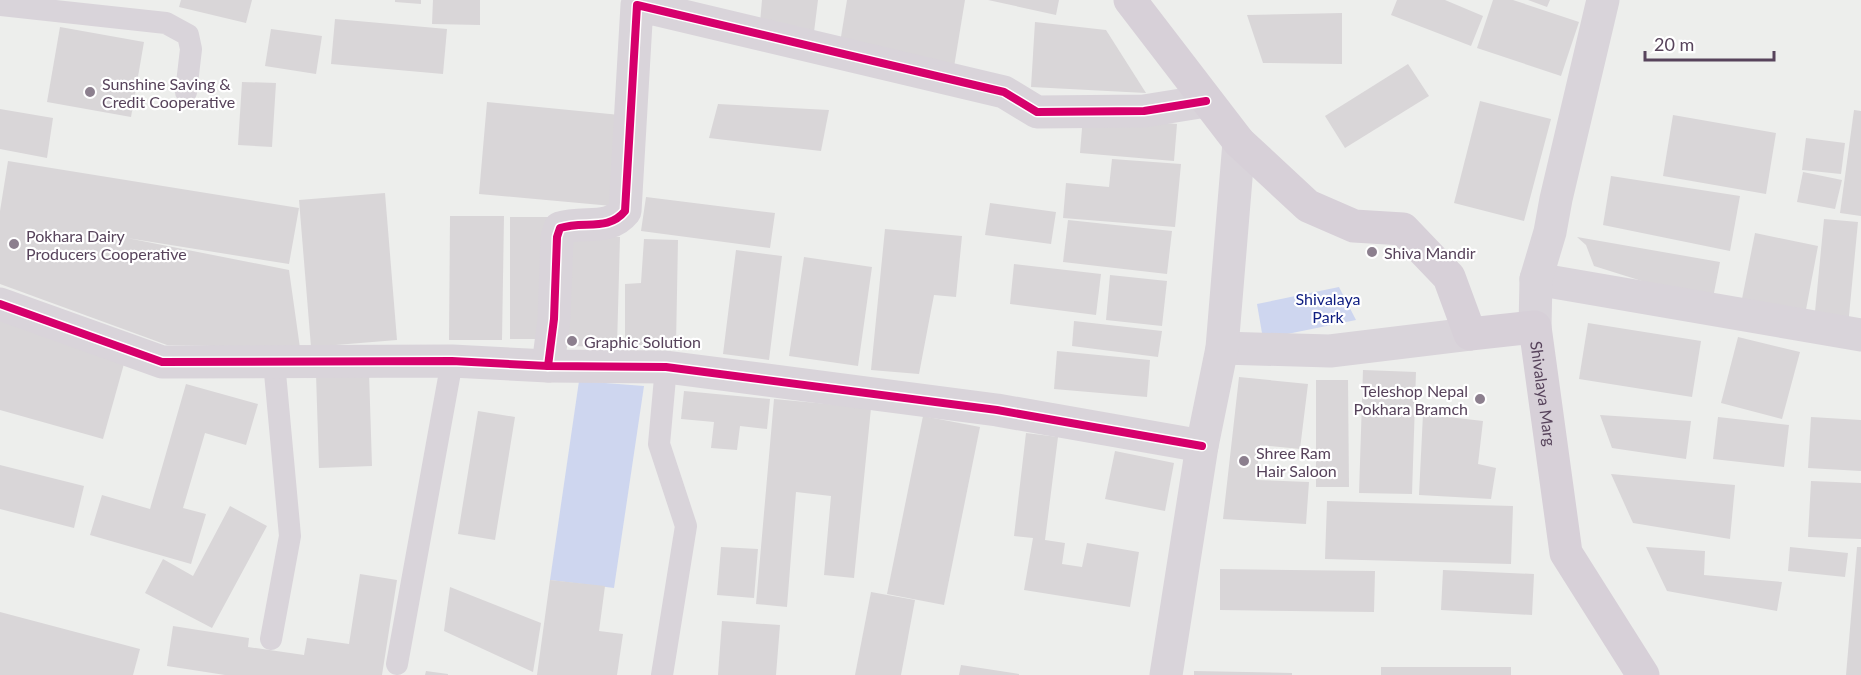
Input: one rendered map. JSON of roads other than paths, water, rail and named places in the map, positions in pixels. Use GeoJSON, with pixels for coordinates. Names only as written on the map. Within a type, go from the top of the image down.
{"type":"FeatureCollection","features":[{"type":"Feature","properties":{"kind":"main road"},"geometry":{"type":"LineString","coordinates":[[1130,0],[1239,142],[1308,206],[1354,226],[1403,229],[1449,277],[1470,334]]}},
{"type":"Feature","properties":{"kind":"main road","name":"Shivalaya Marg"},"geometry":{"type":"LineString","coordinates":[[1470,334],[1535,327],[1566,553],[1643,675]]}},
{"type":"Feature","properties":{"kind":"street"},"geometry":{"type":"LineString","coordinates":[[1535,327],[1536,279],[1550,232],[1603,0]]}},
{"type":"Feature","properties":{"kind":"street"},"geometry":{"type":"LineString","coordinates":[[548,366],[554,319],[557,237],[560,228],[572,224],[611,223],[619,219],[625,211],[637,5],[1004,92],[1037,112],[1144,111],[1206,101]]}},
{"type":"Feature","properties":{"kind":"street"},"geometry":{"type":"LineString","coordinates":[[1166,675],[1202,446],[1222,348],[1239,142]]}},
{"type":"Feature","properties":{"kind":"street"},"geometry":{"type":"LineString","coordinates":[[1536,279],[1861,335]]}},
{"type":"Feature","properties":{"kind":"street"},"geometry":{"type":"LineString","coordinates":[[0,304],[162,362],[452,362],[666,367],[997,410],[1202,446]]}},
{"type":"Feature","properties":{"kind":"street"},"geometry":{"type":"LineString","coordinates":[[1222,348],[1330,351],[1470,334]]}},
{"type":"Feature","properties":{"kind":"lane"},"geometry":{"type":"LineString","coordinates":[[0,5],[166,23],[188,35],[191,50],[186,92]]}},
{"type":"Feature","properties":{"kind":"lane"},"geometry":{"type":"LineString","coordinates":[[271,639],[290,536],[274,362]]}},
{"type":"Feature","properties":{"kind":"lane"},"geometry":{"type":"LineString","coordinates":[[397,664],[452,362]]}},
{"type":"Feature","properties":{"kind":"lane"},"geometry":{"type":"LineString","coordinates":[[662,675],[686,526],[659,444],[666,367]]}},
{"type":"Feature","properties":{"kind":"place","name":"Sunshine Saving & Credit Cooperative"},"geometry":{"type":"Point","coordinates":[90,92]}},
{"type":"Feature","properties":{"kind":"place","name":"Pokhara Dairy Producers Cooperative"},"geometry":{"type":"Point","coordinates":[14,244]}},
{"type":"Feature","properties":{"kind":"place","name":"Shiva Mandir"},"geometry":{"type":"Point","coordinates":[1372,252]}},
{"type":"Feature","properties":{"kind":"place","name":"Graphic Solution"},"geometry":{"type":"Point","coordinates":[572,341]}},
{"type":"Feature","properties":{"kind":"place","name":"Teleshop Nepal Pokhara Bramch"},"geometry":{"type":"Point","coordinates":[1480,399]}},
{"type":"Feature","properties":{"kind":"place","name":"Shree Ram Hair Saloon"},"geometry":{"type":"Point","coordinates":[1244,461]}},
{"type":"Feature","properties":{"kind":"park label","name":"Shivalaya Park"},"geometry":{"type":"Point","coordinates":[1328,307]}}]}
